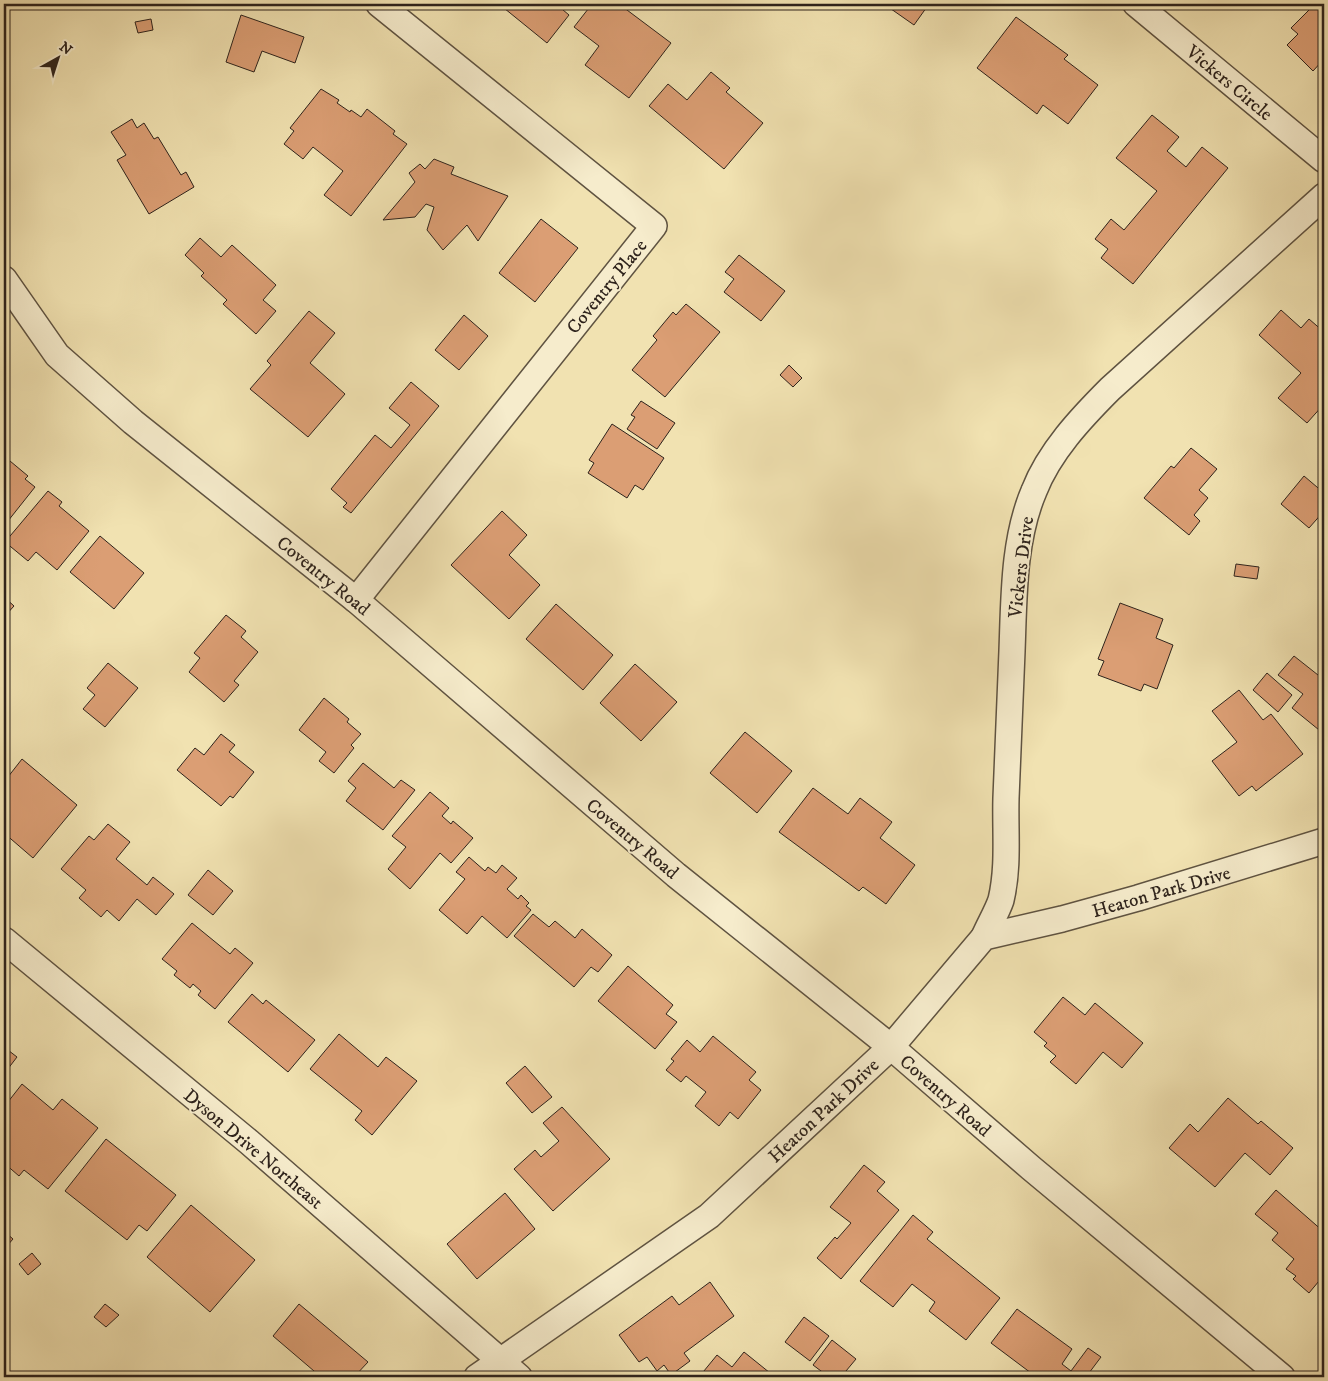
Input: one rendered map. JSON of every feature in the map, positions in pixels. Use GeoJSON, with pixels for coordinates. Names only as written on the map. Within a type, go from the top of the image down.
{"type":"FeatureCollection","features":[{"type":"Feature","properties":{"kind":"street","name":"Coventry Place"},"geometry":{"type":"LineString","coordinates":[[356,600],[654,226],[379,4]]}},
{"type":"Feature","properties":{"kind":"street","name":"Vickers Circle"},"geometry":{"type":"LineString","coordinates":[[1136,4],[1324,160]]}},
{"type":"Feature","properties":{"kind":"street","name":"Vickers Drive"},"geometry":{"type":"LineString","coordinates":[[984,938],[1000,901],[1006,871],[1006,806],[1013,618],[1018,556],[1025,517],[1034,490],[1052,458],[1081,418],[1110,388],[1324,196]]}},
{"type":"Feature","properties":{"kind":"street","name":"Coventry Road"},"geometry":{"type":"LineString","coordinates":[[4,279],[57,355],[133,422],[356,600],[676,875],[891,1047],[1030,1168],[1282,1377]]}},
{"type":"Feature","properties":{"kind":"street","name":"Heaton Park Drive"},"geometry":{"type":"LineString","coordinates":[[478,1377],[510,1370],[709,1216],[891,1047],[984,938],[1062,920],[1313,846],[1324,841]]}},
{"type":"Feature","properties":{"kind":"street","name":"Dyson Drive Northeast"},"geometry":{"type":"LineString","coordinates":[[4,940],[249,1142],[510,1370]]}},
{"type":"Feature","properties":{"kind":"building"},"geometry":{"type":"Polygon","coordinates":[[[499,4],[556,4],[569,15],[547,43],[499,4]]]}},
{"type":"Feature","properties":{"kind":"building"},"geometry":{"type":"Polygon","coordinates":[[[592,4],[619,4],[671,43],[629,98],[585,65],[599,46],[574,27],[592,4]]]}},
{"type":"Feature","properties":{"kind":"building"},"geometry":{"type":"Polygon","coordinates":[[[884,4],[929,4],[914,25],[884,4]]]}},
{"type":"Feature","properties":{"kind":"building"},"geometry":{"type":"Polygon","coordinates":[[[1315,4],[1324,4],[1324,59],[1313,71],[1287,45],[1298,34],[1291,28],[1315,4]]]}},
{"type":"Feature","properties":{"kind":"building"},"geometry":{"type":"Polygon","coordinates":[[[241,15],[304,37],[295,63],[262,51],[254,72],[226,62],[241,15]]]}},
{"type":"Feature","properties":{"kind":"building"},"geometry":{"type":"Polygon","coordinates":[[[1016,17],[1068,55],[1064,59],[1098,85],[1068,124],[1043,105],[1037,114],[977,68],[1016,17]]]}},
{"type":"Feature","properties":{"kind":"building"},"geometry":{"type":"Polygon","coordinates":[[[151,19],[153,30],[138,33],[135,22],[151,19]]]}},
{"type":"Feature","properties":{"kind":"building"},"geometry":{"type":"Polygon","coordinates":[[[711,72],[730,88],[726,92],[763,123],[724,169],[649,106],[668,84],[687,100],[711,72]]]}},
{"type":"Feature","properties":{"kind":"building"},"geometry":{"type":"Polygon","coordinates":[[[321,89],[339,100],[337,103],[361,117],[367,109],[395,131],[393,134],[407,144],[351,216],[324,195],[343,171],[313,147],[303,159],[284,144],[294,131],[290,128],[321,89]]]}},
{"type":"Feature","properties":{"kind":"building"},"geometry":{"type":"Polygon","coordinates":[[[1152,115],[1179,137],[1167,151],[1186,167],[1202,147],[1228,168],[1133,284],[1101,258],[1108,249],[1095,239],[1111,219],[1124,230],[1157,191],[1116,158],[1152,115]]]}},
{"type":"Feature","properties":{"kind":"building"},"geometry":{"type":"Polygon","coordinates":[[[132,119],[137,128],[144,123],[154,139],[158,137],[181,175],[186,172],[194,187],[149,214],[117,160],[126,155],[111,132],[132,119]]]}},
{"type":"Feature","properties":{"kind":"building"},"geometry":{"type":"Polygon","coordinates":[[[434,159],[454,167],[451,174],[508,196],[478,241],[467,225],[443,250],[427,230],[434,207],[426,204],[415,217],[383,220],[415,182],[409,173],[420,164],[425,169],[434,159]]]}},
{"type":"Feature","properties":{"kind":"building"},"geometry":{"type":"Polygon","coordinates":[[[541,219],[578,248],[535,302],[499,273],[541,219]]]}},
{"type":"Feature","properties":{"kind":"building"},"geometry":{"type":"Polygon","coordinates":[[[200,238],[221,257],[232,245],[276,285],[263,300],[276,311],[256,334],[223,304],[227,300],[201,276],[204,273],[185,255],[200,238]]]}},
{"type":"Feature","properties":{"kind":"building"},"geometry":{"type":"Polygon","coordinates":[[[739,255],[785,291],[761,321],[724,292],[734,279],[725,272],[739,255]]]}},
{"type":"Feature","properties":{"kind":"building"},"geometry":{"type":"Polygon","coordinates":[[[686,304],[720,332],[665,397],[632,370],[657,340],[653,336],[673,312],[676,315],[686,304]]]}},
{"type":"Feature","properties":{"kind":"building"},"geometry":{"type":"Polygon","coordinates":[[[1281,310],[1301,328],[1309,319],[1324,332],[1324,404],[1307,423],[1278,398],[1301,373],[1259,335],[1281,310]]]}},
{"type":"Feature","properties":{"kind":"building"},"geometry":{"type":"Polygon","coordinates":[[[309,311],[335,333],[310,363],[345,394],[308,437],[250,389],[271,365],[267,361],[309,311]]]}},
{"type":"Feature","properties":{"kind":"building"},"geometry":{"type":"Polygon","coordinates":[[[464,315],[488,336],[459,370],[435,350],[464,315]]]}},
{"type":"Feature","properties":{"kind":"building"},"geometry":{"type":"Polygon","coordinates":[[[789,365],[802,378],[793,387],[780,375],[789,365]]]}},
{"type":"Feature","properties":{"kind":"building"},"geometry":{"type":"Polygon","coordinates":[[[411,382],[439,406],[351,513],[343,507],[347,503],[331,489],[375,435],[391,448],[410,425],[389,408],[411,382]]]}},
{"type":"Feature","properties":{"kind":"building"},"geometry":{"type":"Polygon","coordinates":[[[641,401],[675,423],[657,449],[627,429],[635,417],[631,415],[641,401]]]}},
{"type":"Feature","properties":{"kind":"building"},"geometry":{"type":"Polygon","coordinates":[[[612,424],[664,458],[643,490],[635,485],[627,498],[588,473],[594,463],[589,460],[612,424]]]}},
{"type":"Feature","properties":{"kind":"building"},"geometry":{"type":"Polygon","coordinates":[[[1191,448],[1217,469],[1199,490],[1208,498],[1194,515],[1200,521],[1189,535],[1144,498],[1171,466],[1174,468],[1191,448]]]}},
{"type":"Feature","properties":{"kind":"building"},"geometry":{"type":"Polygon","coordinates":[[[4,456],[28,476],[25,479],[35,487],[4,526],[4,456]]]}},
{"type":"Feature","properties":{"kind":"building"},"geometry":{"type":"Polygon","coordinates":[[[1304,476],[1324,493],[1324,511],[1309,528],[1281,504],[1304,476]]]}},
{"type":"Feature","properties":{"kind":"building"},"geometry":{"type":"Polygon","coordinates":[[[48,491],[62,502],[59,506],[89,531],[57,570],[36,552],[28,561],[5,542],[48,491]]]}},
{"type":"Feature","properties":{"kind":"building"},"geometry":{"type":"Polygon","coordinates":[[[502,511],[527,535],[509,555],[540,585],[509,619],[451,565],[502,511]]]}},
{"type":"Feature","properties":{"kind":"building"},"geometry":{"type":"Polygon","coordinates":[[[100,536],[144,573],[114,609],[70,572],[100,536]]]}},
{"type":"Feature","properties":{"kind":"building"},"geometry":{"type":"Polygon","coordinates":[[[1236,564],[1259,567],[1257,579],[1234,576],[1236,564]]]}},
{"type":"Feature","properties":{"kind":"building"},"geometry":{"type":"Polygon","coordinates":[[[4,597],[14,606],[4,617],[4,597]]]}},
{"type":"Feature","properties":{"kind":"building"},"geometry":{"type":"Polygon","coordinates":[[[1120,603],[1163,619],[1156,638],[1173,645],[1157,689],[1144,684],[1141,691],[1098,675],[1104,661],[1098,659],[1120,603]]]}},
{"type":"Feature","properties":{"kind":"building"},"geometry":{"type":"Polygon","coordinates":[[[556,604],[613,655],[583,690],[526,639],[556,604]]]}},
{"type":"Feature","properties":{"kind":"building"},"geometry":{"type":"Polygon","coordinates":[[[226,615],[246,631],[241,637],[258,652],[234,681],[239,685],[224,702],[189,672],[200,658],[194,653],[226,615]]]}},
{"type":"Feature","properties":{"kind":"building"},"geometry":{"type":"Polygon","coordinates":[[[1294,656],[1318,675],[1324,668],[1324,734],[1292,708],[1303,694],[1278,675],[1294,656]]]}},
{"type":"Feature","properties":{"kind":"building"},"geometry":{"type":"Polygon","coordinates":[[[108,663],[138,688],[105,727],[83,709],[95,695],[87,688],[108,663]]]}},
{"type":"Feature","properties":{"kind":"building"},"geometry":{"type":"Polygon","coordinates":[[[635,664],[677,702],[641,741],[600,703],[635,664]]]}},
{"type":"Feature","properties":{"kind":"building"},"geometry":{"type":"Polygon","coordinates":[[[1267,673],[1292,695],[1278,712],[1253,690],[1267,673]]]}},
{"type":"Feature","properties":{"kind":"building"},"geometry":{"type":"Polygon","coordinates":[[[1239,690],[1263,720],[1271,714],[1303,754],[1256,791],[1252,786],[1239,796],[1212,761],[1237,742],[1212,711],[1239,690]]]}},
{"type":"Feature","properties":{"kind":"building"},"geometry":{"type":"Polygon","coordinates":[[[324,698],[349,719],[347,722],[361,734],[351,745],[354,748],[334,773],[319,761],[326,752],[299,730],[324,698]]]}},
{"type":"Feature","properties":{"kind":"building"},"geometry":{"type":"Polygon","coordinates":[[[745,732],[792,771],[757,813],[710,773],[745,732]]]}},
{"type":"Feature","properties":{"kind":"building"},"geometry":{"type":"Polygon","coordinates":[[[221,734],[235,745],[229,752],[254,772],[233,798],[230,796],[221,806],[177,770],[195,748],[204,755],[221,734]]]}},
{"type":"Feature","properties":{"kind":"building"},"geometry":{"type":"Polygon","coordinates":[[[22,759],[77,805],[33,858],[4,833],[8,825],[4,822],[4,782],[22,759]]]}},
{"type":"Feature","properties":{"kind":"building"},"geometry":{"type":"Polygon","coordinates":[[[363,763],[394,788],[401,780],[415,790],[383,830],[346,801],[356,788],[348,781],[363,763]]]}},
{"type":"Feature","properties":{"kind":"building"},"geometry":{"type":"Polygon","coordinates":[[[813,788],[848,814],[860,798],[892,822],[880,838],[915,865],[886,904],[863,887],[859,891],[779,832],[813,788]]]}},
{"type":"Feature","properties":{"kind":"building"},"geometry":{"type":"Polygon","coordinates":[[[430,792],[449,808],[442,816],[451,824],[453,821],[473,838],[451,863],[440,853],[410,889],[388,869],[406,847],[392,836],[430,792]]]}},
{"type":"Feature","properties":{"kind":"building"},"geometry":{"type":"Polygon","coordinates":[[[108,824],[130,842],[116,859],[147,885],[153,877],[174,894],[156,915],[137,899],[119,921],[107,910],[101,917],[79,898],[86,890],[61,869],[89,836],[94,840],[108,824]]]}},
{"type":"Feature","properties":{"kind":"building"},"geometry":{"type":"Polygon","coordinates":[[[469,857],[485,871],[488,867],[496,873],[502,865],[517,878],[507,889],[518,899],[521,895],[529,903],[526,906],[531,910],[507,938],[482,916],[467,934],[439,910],[465,879],[456,872],[469,857]]]}},
{"type":"Feature","properties":{"kind":"building"},"geometry":{"type":"Polygon","coordinates":[[[208,870],[233,891],[213,915],[188,895],[208,870]]]}},
{"type":"Feature","properties":{"kind":"building"},"geometry":{"type":"Polygon","coordinates":[[[533,914],[549,927],[555,921],[575,938],[582,929],[612,955],[598,972],[591,967],[574,987],[514,936],[533,914]]]}},
{"type":"Feature","properties":{"kind":"building"},"geometry":{"type":"Polygon","coordinates":[[[192,923],[230,954],[235,948],[253,963],[215,1009],[198,995],[201,991],[193,984],[190,988],[174,975],[177,971],[162,959],[192,923]]]}},
{"type":"Feature","properties":{"kind":"building"},"geometry":{"type":"Polygon","coordinates":[[[628,966],[673,1005],[666,1014],[677,1022],[655,1049],[598,1001],[628,966]]]}},
{"type":"Feature","properties":{"kind":"building"},"geometry":{"type":"Polygon","coordinates":[[[252,994],[263,1004],[266,1000],[315,1040],[288,1072],[228,1022],[252,994]]]}},
{"type":"Feature","properties":{"kind":"building"},"geometry":{"type":"Polygon","coordinates":[[[1063,997],[1085,1015],[1095,1003],[1143,1043],[1122,1068],[1103,1052],[1076,1084],[1050,1062],[1056,1056],[1044,1046],[1047,1043],[1034,1032],[1063,997]]]}},
{"type":"Feature","properties":{"kind":"building"},"geometry":{"type":"Polygon","coordinates":[[[339,1034],[378,1067],[386,1057],[417,1081],[372,1135],[355,1120],[362,1111],[310,1069],[339,1034]]]}},
{"type":"Feature","properties":{"kind":"building"},"geometry":{"type":"Polygon","coordinates":[[[713,1036],[756,1072],[749,1080],[761,1090],[738,1119],[730,1112],[719,1126],[695,1106],[706,1092],[686,1076],[681,1082],[666,1070],[674,1061],[671,1059],[687,1040],[700,1052],[713,1036]]]}},
{"type":"Feature","properties":{"kind":"building"},"geometry":{"type":"Polygon","coordinates":[[[4,1047],[17,1057],[4,1074],[4,1047]]]}},
{"type":"Feature","properties":{"kind":"building"},"geometry":{"type":"Polygon","coordinates":[[[525,1066],[552,1097],[532,1113],[506,1083],[525,1066]]]}},
{"type":"Feature","properties":{"kind":"building"},"geometry":{"type":"Polygon","coordinates":[[[22,1084],[53,1110],[62,1099],[98,1128],[48,1189],[24,1170],[19,1176],[4,1163],[4,1107],[22,1084]]]}},
{"type":"Feature","properties":{"kind":"building"},"geometry":{"type":"Polygon","coordinates":[[[1228,1098],[1258,1124],[1261,1121],[1293,1148],[1270,1175],[1245,1153],[1215,1187],[1169,1148],[1190,1124],[1198,1132],[1228,1098]]]}},
{"type":"Feature","properties":{"kind":"building"},"geometry":{"type":"Polygon","coordinates":[[[562,1107],[610,1159],[553,1211],[514,1169],[535,1150],[541,1157],[559,1141],[543,1123],[562,1107]]]}},
{"type":"Feature","properties":{"kind":"building"},"geometry":{"type":"Polygon","coordinates":[[[106,1139],[176,1195],[147,1231],[139,1225],[127,1240],[65,1191],[106,1139]]]}},
{"type":"Feature","properties":{"kind":"building"},"geometry":{"type":"Polygon","coordinates":[[[864,1165],[885,1182],[877,1191],[899,1210],[841,1279],[817,1258],[835,1237],[837,1239],[851,1223],[830,1207],[864,1165]]]}},
{"type":"Feature","properties":{"kind":"building"},"geometry":{"type":"Polygon","coordinates":[[[1276,1190],[1324,1232],[1324,1275],[1309,1293],[1293,1279],[1296,1276],[1286,1269],[1294,1259],[1272,1240],[1278,1233],[1255,1214],[1276,1190]]]}},
{"type":"Feature","properties":{"kind":"building"},"geometry":{"type":"Polygon","coordinates":[[[505,1193],[535,1229],[477,1279],[447,1244],[505,1193]]]}},
{"type":"Feature","properties":{"kind":"building"},"geometry":{"type":"Polygon","coordinates":[[[191,1205],[255,1260],[210,1312],[147,1257],[191,1205]]]}},
{"type":"Feature","properties":{"kind":"building"},"geometry":{"type":"Polygon","coordinates":[[[913,1215],[933,1232],[927,1239],[1000,1298],[966,1340],[929,1311],[935,1302],[912,1284],[893,1307],[860,1281],[913,1215]]]}},
{"type":"Feature","properties":{"kind":"building"},"geometry":{"type":"Polygon","coordinates":[[[6,1233],[13,1239],[6,1247],[4,1246],[4,1236],[6,1233]]]}},
{"type":"Feature","properties":{"kind":"building"},"geometry":{"type":"Polygon","coordinates":[[[32,1253],[41,1264],[28,1275],[19,1264],[32,1253]]]}},
{"type":"Feature","properties":{"kind":"building"},"geometry":{"type":"Polygon","coordinates":[[[710,1282],[734,1316],[684,1353],[690,1361],[671,1375],[664,1365],[657,1371],[647,1357],[639,1362],[619,1335],[672,1296],[679,1305],[710,1282]]]}},
{"type":"Feature","properties":{"kind":"building"},"geometry":{"type":"Polygon","coordinates":[[[105,1304],[119,1315],[106,1327],[94,1317],[105,1304]]]}},
{"type":"Feature","properties":{"kind":"building"},"geometry":{"type":"Polygon","coordinates":[[[299,1304],[368,1362],[354,1377],[321,1377],[273,1336],[299,1304]]]}},
{"type":"Feature","properties":{"kind":"building"},"geometry":{"type":"Polygon","coordinates":[[[1017,1309],[1072,1349],[1062,1364],[1071,1371],[1088,1348],[1101,1357],[1086,1377],[1027,1377],[1031,1373],[991,1343],[1017,1309]]]}},
{"type":"Feature","properties":{"kind":"building"},"geometry":{"type":"Polygon","coordinates":[[[804,1317],[829,1336],[810,1361],[785,1342],[804,1317]]]}},
{"type":"Feature","properties":{"kind":"building"},"geometry":{"type":"Polygon","coordinates":[[[832,1340],[856,1359],[841,1377],[829,1377],[813,1365],[832,1340]]]}},
{"type":"Feature","properties":{"kind":"building"},"geometry":{"type":"Polygon","coordinates":[[[744,1352],[775,1377],[699,1377],[717,1355],[732,1367],[744,1352]]]}}]}
